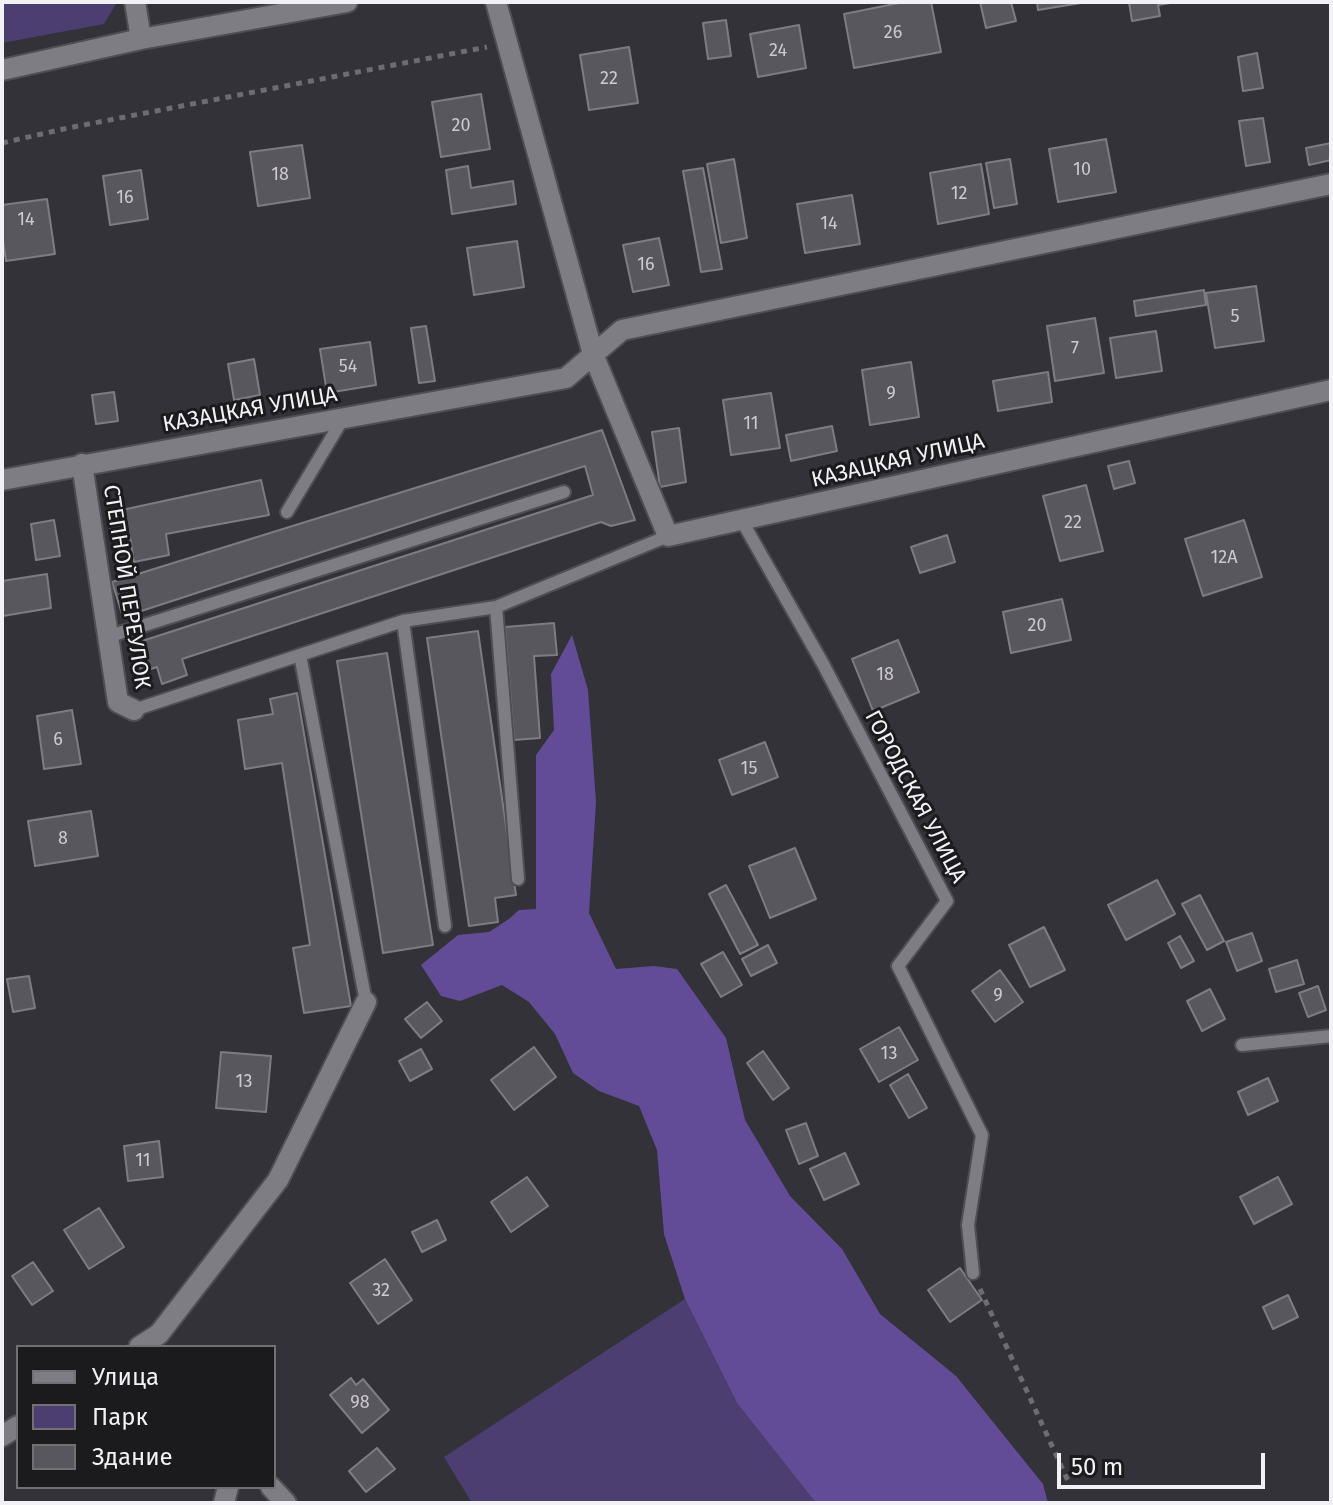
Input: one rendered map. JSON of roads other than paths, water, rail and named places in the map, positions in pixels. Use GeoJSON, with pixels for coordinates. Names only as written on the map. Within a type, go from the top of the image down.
{"type":"FeatureCollection","features":[{"type":"Feature","properties":{"kind":"street"},"geometry":{"type":"LineString","coordinates":[[135,2],[141,39]]}},
{"type":"Feature","properties":{"kind":"street"},"geometry":{"type":"LineString","coordinates":[[2,70],[141,39],[347,2]]}},
{"type":"Feature","properties":{"kind":"street"},"geometry":{"type":"LineString","coordinates":[[496,2],[593,354],[668,536]]}},
{"type":"Feature","properties":{"kind":"street","name":"КАЗАЦКАЯ УЛИЦА"},"geometry":{"type":"LineString","coordinates":[[2,480],[566,378],[622,330],[1331,184]]}},
{"type":"Feature","properties":{"kind":"street","name":"КАЗАЦКАЯ УЛИЦА"},"geometry":{"type":"LineString","coordinates":[[668,536],[1331,390]]}},
{"type":"Feature","properties":{"kind":"street","name":"СТЕПНОЙ ПЕРЕУЛОК"},"geometry":{"type":"LineString","coordinates":[[82,464],[118,702],[134,710]]}},
{"type":"Feature","properties":{"kind":"street"},"geometry":{"type":"LineString","coordinates":[[163,1341],[278,1180],[366,1002]]}},
{"type":"Feature","properties":{"kind":"lane"},"geometry":{"type":"LineString","coordinates":[[287,512],[344,417]]}},
{"type":"Feature","properties":{"kind":"lane"},"geometry":{"type":"LineString","coordinates":[[107,637],[564,492]]}},
{"type":"Feature","properties":{"kind":"lane","name":"ГОРОДСКАЯ УЛИЦА"},"geometry":{"type":"LineString","coordinates":[[742,521],[823,664],[947,901],[898,966],[982,1135],[968,1225],[973,1273]]}},
{"type":"Feature","properties":{"kind":"lane"},"geometry":{"type":"LineString","coordinates":[[134,710],[403,621],[496,607],[668,536]]}},
{"type":"Feature","properties":{"kind":"lane"},"geometry":{"type":"LineString","coordinates":[[496,607],[518,879]]}},
{"type":"Feature","properties":{"kind":"lane"},"geometry":{"type":"LineString","coordinates":[[403,621],[445,926]]}},
{"type":"Feature","properties":{"kind":"lane"},"geometry":{"type":"LineString","coordinates":[[300,655],[366,1002]]}},
{"type":"Feature","properties":{"kind":"lane"},"geometry":{"type":"LineString","coordinates":[[1242,1045],[1331,1036]]}}]}
